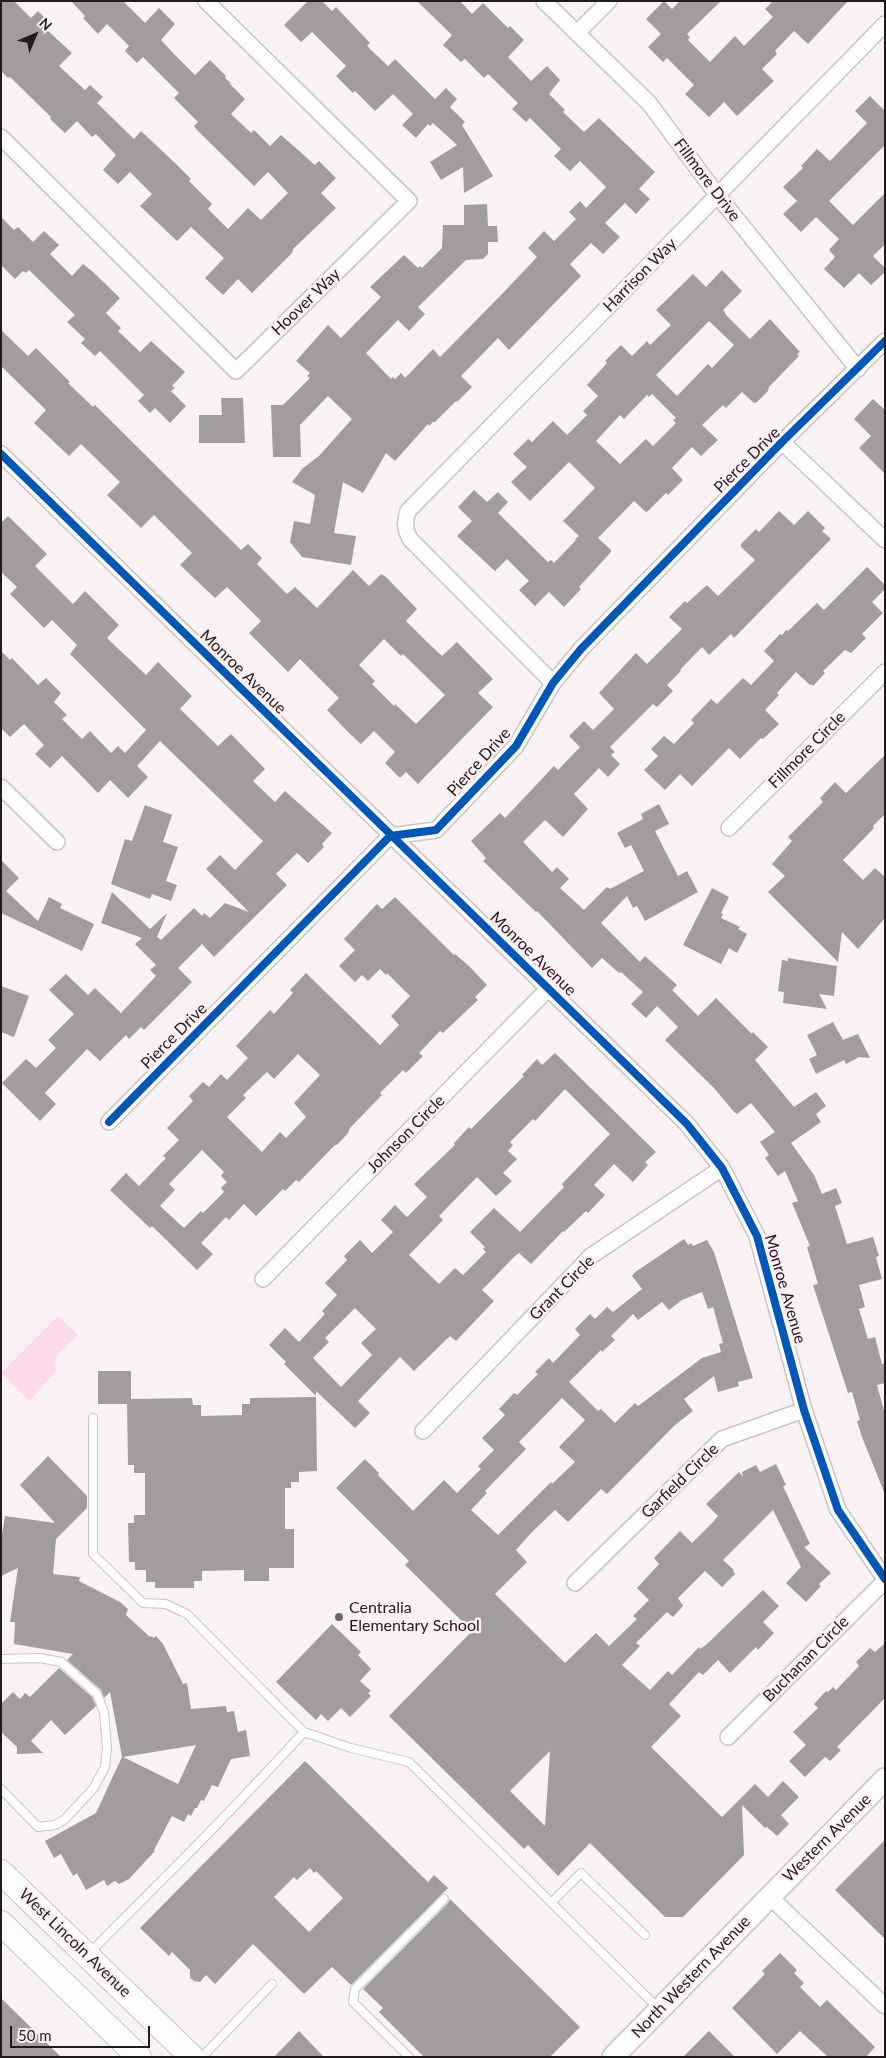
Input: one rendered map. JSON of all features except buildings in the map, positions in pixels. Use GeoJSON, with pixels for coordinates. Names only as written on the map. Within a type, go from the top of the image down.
{"type":"FeatureCollection","features":[{"type":"Feature","properties":{"kind":"main road","name":"Western Avenue"},"geometry":{"type":"LineString","coordinates":[[769,1896],[885,1779]]}},
{"type":"Feature","properties":{"kind":"main road","name":"West Lincoln Avenue"},"geometry":{"type":"LineString","coordinates":[[1,1872],[192,2057]]}},
{"type":"Feature","properties":{"kind":"main road","name":"North Western Avenue"},"geometry":{"type":"LineString","coordinates":[[613,2057],[769,1896]]}},
{"type":"Feature","properties":{"kind":"main road"},"geometry":{"type":"LineString","coordinates":[[1,1923],[139,2057]]}},
{"type":"Feature","properties":{"kind":"street","name":"Hoover Way"},"geometry":{"type":"LineString","coordinates":[[1,137],[236,371],[409,201],[206,1]]}},
{"type":"Feature","properties":{"kind":"street","name":"Fillmore Drive"},"geometry":{"type":"LineString","coordinates":[[544,1],[650,103],[718,196],[858,369]]}},
{"type":"Feature","properties":{"kind":"street"},"geometry":{"type":"LineString","coordinates":[[577,33],[609,1]]}},
{"type":"Feature","properties":{"kind":"street","name":"Harrison Way"},"geometry":{"type":"LineString","coordinates":[[553,683],[400,531],[408,511],[885,24]]}},
{"type":"Feature","properties":{"kind":"street","name":"Pierce Drive"},"geometry":{"type":"LineString","coordinates":[[109,1122],[390,836],[436,830],[516,746],[553,683],[581,649],[782,442],[885,341]]}},
{"type":"Feature","properties":{"kind":"street"},"geometry":{"type":"LineString","coordinates":[[782,442],[885,540]]}},
{"type":"Feature","properties":{"kind":"street","name":"Monroe Avenue"},"geometry":{"type":"LineString","coordinates":[[1,454],[390,836],[550,988],[687,1124],[722,1168],[757,1236],[804,1410],[838,1510],[885,1580]]}},
{"type":"Feature","properties":{"kind":"street","name":"Fillmore Circle"},"geometry":{"type":"LineString","coordinates":[[729,828],[885,672]]}},
{"type":"Feature","properties":{"kind":"street"},"geometry":{"type":"LineString","coordinates":[[1,787],[57,842]]}},
{"type":"Feature","properties":{"kind":"street","name":"Johnson Circle"},"geometry":{"type":"LineString","coordinates":[[263,1279],[550,988]]}},
{"type":"Feature","properties":{"kind":"street","name":"Grant Circle"},"geometry":{"type":"LineString","coordinates":[[423,1431],[591,1256],[722,1168]]}},
{"type":"Feature","properties":{"kind":"street","name":"Garfield Circle"},"geometry":{"type":"LineString","coordinates":[[575,1582],[722,1439],[804,1410]]}},
{"type":"Feature","properties":{"kind":"street","name":"Buchanan Circle"},"geometry":{"type":"LineString","coordinates":[[728,1737],[885,1580]]}},
{"type":"Feature","properties":{"kind":"street"},"geometry":{"type":"LineString","coordinates":[[769,1896],[885,2006]]}},
{"type":"Feature","properties":{"kind":"lane"},"geometry":{"type":"LineString","coordinates":[[93,1418],[93,1554],[143,1602],[166,1604],[187,1614],[304,1732],[351,1748],[409,1762],[659,2009]]}},
{"type":"Feature","properties":{"kind":"lane"},"geometry":{"type":"LineString","coordinates":[[1,1659],[40,1658],[60,1662],[96,1694],[104,1712],[108,1748],[105,1767],[93,1789],[65,1819],[55,1824],[38,1828],[1,1789]]}},
{"type":"Feature","properties":{"kind":"lane"},"geometry":{"type":"LineString","coordinates":[[88,1955],[117,1923],[162,1881],[304,1732]]}},
{"type":"Feature","properties":{"kind":"lane"},"geometry":{"type":"LineString","coordinates":[[552,1902],[581,1873],[645,1935]]}},
{"type":"Feature","properties":{"kind":"lane"},"geometry":{"type":"LineString","coordinates":[[409,2057],[353,2002],[353,1997],[355,1990],[444,1899]]}},
{"type":"Feature","properties":{"kind":"lane"},"geometry":{"type":"LineString","coordinates":[[202,2057],[272,1984]]}},
{"type":"Feature","properties":{"kind":"shaded area"},"geometry":{"type":"Polygon","coordinates":[[[58,1316],[78,1335],[55,1358],[56,1371],[30,1401],[1,1373],[58,1316]]]}},
{"type":"Feature","properties":{"kind":"cycle path"},"geometry":{"type":"LineString","coordinates":[[109,1122],[390,836],[436,830],[516,746],[553,683],[581,649],[782,442],[885,341]]}},
{"type":"Feature","properties":{"kind":"cycle path"},"geometry":{"type":"LineString","coordinates":[[1,454],[687,1124],[722,1168],[757,1236],[804,1410],[838,1510],[885,1579]]}},
{"type":"Feature","properties":{"kind":"place","name":"Centralia Elementary School"},"geometry":{"type":"Point","coordinates":[339,1617]}}]}
